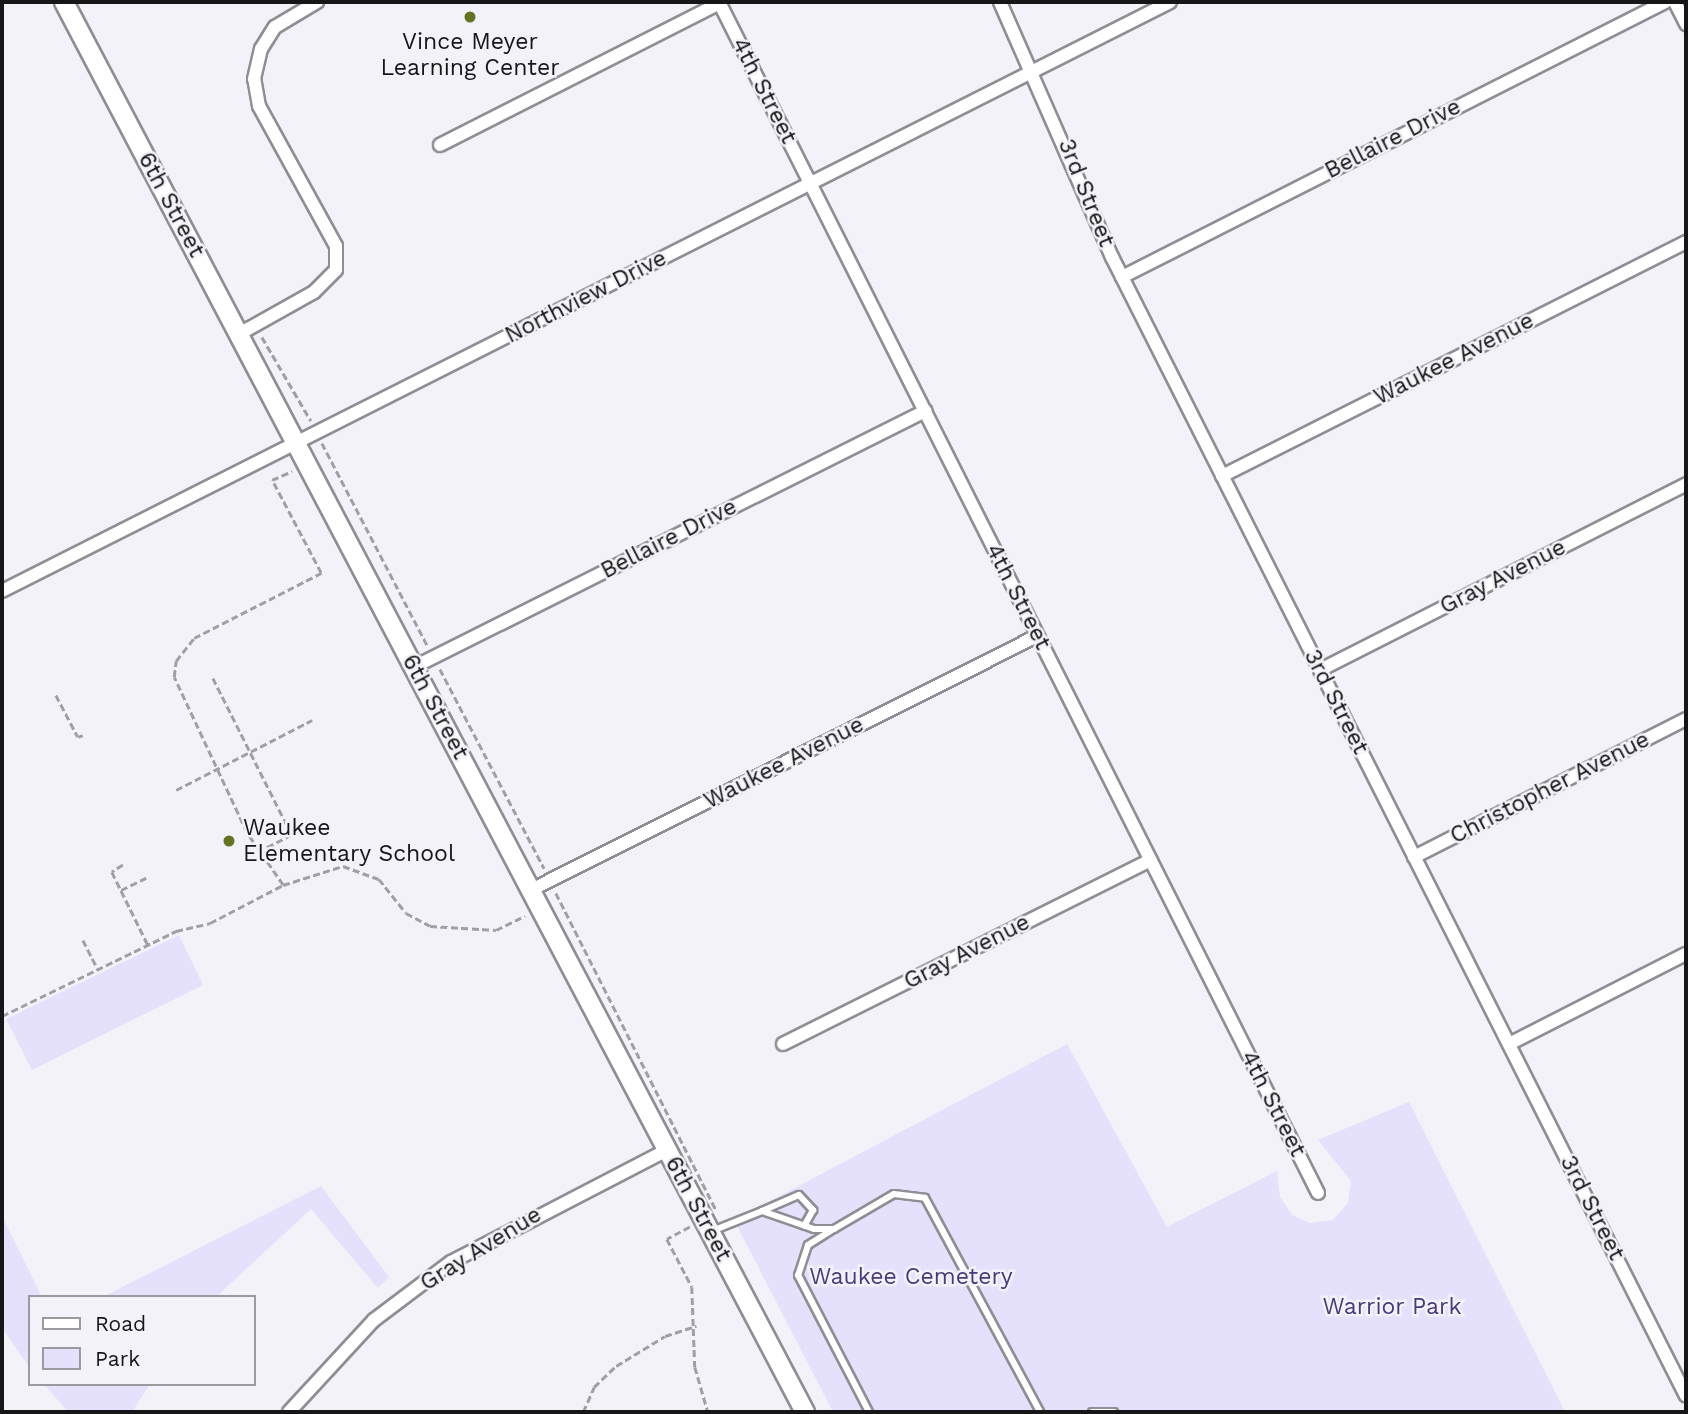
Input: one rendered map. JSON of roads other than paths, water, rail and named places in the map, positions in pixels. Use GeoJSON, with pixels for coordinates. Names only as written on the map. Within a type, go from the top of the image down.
{"type":"FeatureCollection","features":[{"type":"Feature","properties":{"kind":"main road","name":"6th Street"},"geometry":{"type":"LineString","coordinates":[[64,2],[805,1412]]}},
{"type":"Feature","properties":{"kind":"street"},"geometry":{"type":"LineString","coordinates":[[239,334],[314,292],[338,258],[259,106],[254,79],[261,49],[275,27],[317,2]]}},
{"type":"Feature","properties":{"kind":"street"},"geometry":{"type":"LineString","coordinates":[[440,145],[719,2]]}},
{"type":"Feature","properties":{"kind":"street","name":"4th Street"},"geometry":{"type":"LineString","coordinates":[[719,2],[1318,1192]]}},
{"type":"Feature","properties":{"kind":"street","name":"3rd Street"},"geometry":{"type":"LineString","coordinates":[[1000,2],[1034,71],[1122,277],[1686,1396]]}},
{"type":"Feature","properties":{"kind":"street","name":"Northview Drive"},"geometry":{"type":"LineString","coordinates":[[2,591],[1170,2]]}},
{"type":"Feature","properties":{"kind":"street","name":"Bellaire Drive"},"geometry":{"type":"LineString","coordinates":[[1122,277],[1665,2]]}},
{"type":"Feature","properties":{"kind":"street"},"geometry":{"type":"LineString","coordinates":[[1675,2],[1686,24]]}},
{"type":"Feature","properties":{"kind":"street","name":"Waukee Avenue"},"geometry":{"type":"LineString","coordinates":[[1222,476],[1686,242]]}},
{"type":"Feature","properties":{"kind":"street","name":"Bellaire Drive"},"geometry":{"type":"LineString","coordinates":[[414,667],[925,411]]}},
{"type":"Feature","properties":{"kind":"street","name":"Gray Avenue"},"geometry":{"type":"LineString","coordinates":[[1320,670],[1686,484]]}},
{"type":"Feature","properties":{"kind":"street","name":"Waukee Avenue"},"geometry":{"type":"LineString","coordinates":[[531,890],[1037,636]]}},
{"type":"Feature","properties":{"kind":"street","name":"Christopher Avenue"},"geometry":{"type":"LineString","coordinates":[[1414,857],[1686,719]]}},
{"type":"Feature","properties":{"kind":"street","name":"Gray Avenue"},"geometry":{"type":"LineString","coordinates":[[783,1044],[1150,860]]}},
{"type":"Feature","properties":{"kind":"street"},"geometry":{"type":"LineString","coordinates":[[1508,1044],[1686,954]]}},
{"type":"Feature","properties":{"kind":"street","name":"Gray Avenue"},"geometry":{"type":"LineString","coordinates":[[289,1412],[374,1320],[451,1262],[667,1150]]}},
{"type":"Feature","properties":{"kind":"lane"},"geometry":{"type":"LineString","coordinates":[[869,1412],[798,1275],[808,1245],[894,1194],[925,1198],[1040,1412]]}},
{"type":"Feature","properties":{"kind":"lane"},"geometry":{"type":"LineString","coordinates":[[710,1232],[799,1195],[813,1210],[804,1226]]}},
{"type":"Feature","properties":{"kind":"lane"},"geometry":{"type":"LineString","coordinates":[[762,1211],[804,1226],[834,1228]]}},
{"type":"Feature","properties":{"kind":"lane"},"geometry":{"type":"LineString","coordinates":[[1092,1412],[1114,1412]]}},
{"type":"Feature","properties":{"kind":"place","name":"Vince Meyer Learning Center"},"geometry":{"type":"Point","coordinates":[470,17]}},
{"type":"Feature","properties":{"kind":"place","name":"Waukee Elementary School"},"geometry":{"type":"Point","coordinates":[229,841]}},
{"type":"Feature","properties":{"kind":"park label","name":"Waukee Cemetery"},"geometry":{"type":"Point","coordinates":[911,1277]}},
{"type":"Feature","properties":{"kind":"park label","name":"Warrior Park"},"geometry":{"type":"Point","coordinates":[1392,1307]}}]}
